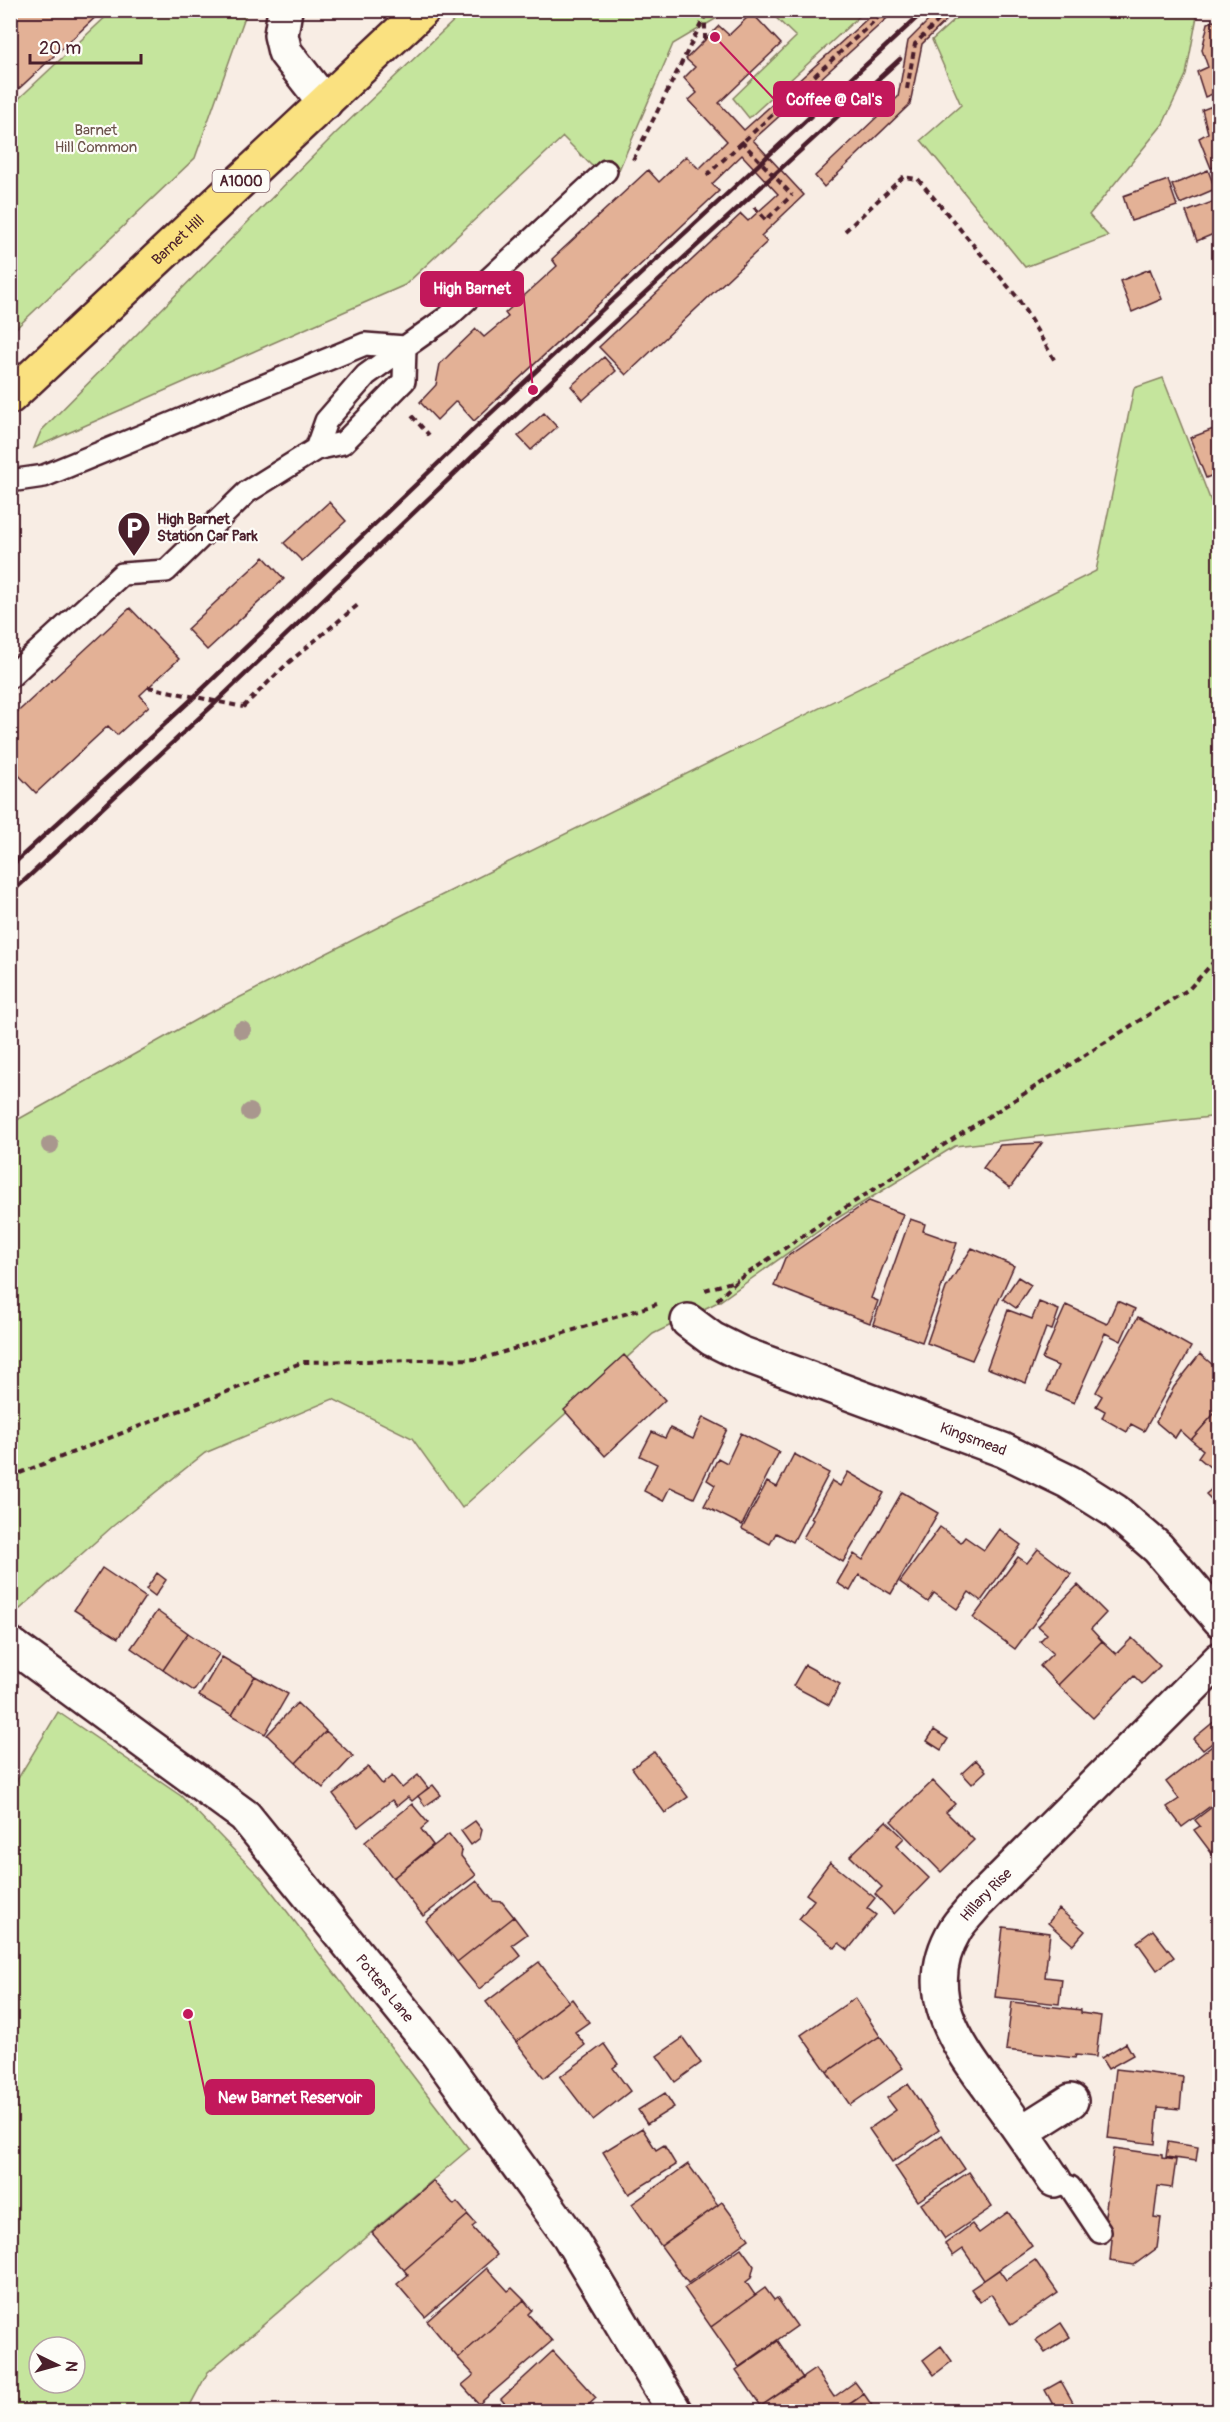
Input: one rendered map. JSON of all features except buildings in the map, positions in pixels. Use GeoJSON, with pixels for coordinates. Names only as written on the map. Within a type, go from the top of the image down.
{"type":"FeatureCollection","features":[{"type":"Feature","properties":{"kind":"main road","name":"Barnet Hill"},"geometry":{"type":"LineString","coordinates":[[10,397],[423,10]]}},
{"type":"Feature","properties":{"kind":"street"},"geometry":{"type":"LineString","coordinates":[[285,10],[281,35],[285,52],[324,103]]}},
{"type":"Feature","properties":{"kind":"street","name":"Kingsmead"},"geometry":{"type":"LineString","coordinates":[[683,1305],[712,1340],[740,1353],[1004,1450],[1069,1482],[1115,1511],[1158,1548],[1220,1620]]}},
{"type":"Feature","properties":{"kind":"street","name":"Potters Lane"},"geometry":{"type":"LineString","coordinates":[[10,1644],[245,1816],[422,2034],[486,2120],[569,2236],[675,2412]]}},
{"type":"Feature","properties":{"kind":"street","name":"Hillary Rise"},"geometry":{"type":"LineString","coordinates":[[1054,2180],[960,2048],[947,2023],[940,1993],[944,1960],[955,1930],[975,1905],[1220,1659]]}},
{"type":"Feature","properties":{"kind":"street"},"geometry":{"type":"LineString","coordinates":[[1022,2132],[1071,2101]]}},
{"type":"Feature","properties":{"kind":"lane"},"geometry":{"type":"LineString","coordinates":[[316,449],[326,421],[366,375],[449,316],[606,171]]}},
{"type":"Feature","properties":{"kind":"lane"},"geometry":{"type":"LineString","coordinates":[[10,481],[44,476],[365,344],[405,347]]}},
{"type":"Feature","properties":{"kind":"lane"},"geometry":{"type":"LineString","coordinates":[[10,677],[122,574],[166,572],[247,492],[316,449],[343,443],[404,381],[405,347]]}},
{"type":"Feature","properties":{"kind":"lane"},"geometry":{"type":"LineString","coordinates":[[1054,2180],[1070,2187],[1100,2232]]}},
{"type":"Feature","properties":{"kind":"path"},"geometry":{"type":"LineString","coordinates":[[709,176],[708,174],[741,141],[886,10]]}},
{"type":"Feature","properties":{"kind":"path"},"geometry":{"type":"LineString","coordinates":[[907,89],[915,44],[949,10]]}},
{"type":"Feature","properties":{"kind":"path"},"geometry":{"type":"LineString","coordinates":[[705,40],[707,13]]}},
{"type":"Feature","properties":{"kind":"path"},"geometry":{"type":"LineString","coordinates":[[606,171],[624,178],[707,13]]}},
{"type":"Feature","properties":{"kind":"path"},"geometry":{"type":"LineString","coordinates":[[741,141],[792,195],[766,220],[754,207]]}},
{"type":"Feature","properties":{"kind":"path"},"geometry":{"type":"LineString","coordinates":[[844,231],[903,177],[918,178],[1017,297],[1055,361]]}},
{"type":"Feature","properties":{"kind":"path"},"geometry":{"type":"LineString","coordinates":[[405,409],[429,435]]}},
{"type":"Feature","properties":{"kind":"path"},"geometry":{"type":"LineString","coordinates":[[148,687],[243,707],[288,663],[359,604]]}},
{"type":"Feature","properties":{"kind":"path"},"geometry":{"type":"LineString","coordinates":[[10,1477],[303,1362],[481,1359],[683,1305],[738,1280],[851,1204],[1189,989],[1220,955]]}},
{"type":"Feature","properties":{"kind":"green space","name":"Barnet Hill Common"},"geometry":{"type":"Polygon","coordinates":[[[113,10],[247,11],[195,158],[11,333],[11,106],[113,10]]]}},
{"type":"Feature","properties":{"kind":"green space"},"geometry":{"type":"Polygon","coordinates":[[[464,11],[729,11],[673,44],[618,172],[591,165],[563,137],[405,285],[34,448],[41,431],[336,133],[464,11]]]}},
{"type":"Feature","properties":{"kind":"green space"},"geometry":{"type":"Polygon","coordinates":[[[769,11],[865,11],[749,118],[733,98],[796,37],[769,11]]]}},
{"type":"Feature","properties":{"kind":"green space"},"geometry":{"type":"Polygon","coordinates":[[[964,11],[1198,11],[1186,75],[1163,124],[1089,215],[1108,236],[1025,267],[921,140],[961,105],[932,40],[964,11]]]}},
{"type":"Feature","properties":{"kind":"green space"},"geometry":{"type":"Polygon","coordinates":[[[1163,378],[1219,522],[1219,1116],[955,1146],[833,1221],[720,1301],[653,1334],[462,1508],[412,1438],[333,1399],[205,1453],[113,1526],[20,1609],[10,1604],[10,1124],[199,1018],[1096,571],[1134,388],[1163,378]]]}},
{"type":"Feature","properties":{"kind":"green space"},"geometry":{"type":"Polygon","coordinates":[[[58,1712],[181,1796],[263,1880],[469,2149],[208,2372],[187,2411],[11,2411],[11,1790],[58,1712]]]}},
{"type":"Feature","properties":{"kind":"railway"},"geometry":{"type":"LineString","coordinates":[[10,867],[192,699],[477,426],[925,10]]}},
{"type":"Feature","properties":{"kind":"railway"},"geometry":{"type":"LineString","coordinates":[[10,894],[212,706],[590,344],[900,59]]}},
{"type":"Feature","properties":{"kind":"place","name":"Coffee @ Cal's"},"geometry":{"type":"Point","coordinates":[715,37]}},
{"type":"Feature","properties":{"kind":"place","name":"High Barnet"},"geometry":{"type":"Point","coordinates":[533,390]}},
{"type":"Feature","properties":{"kind":"place","name":"High Barnet Station Car Park"},"geometry":{"type":"Point","coordinates":[134,557]}},
{"type":"Feature","properties":{"kind":"place","name":"New Barnet Reservoir"},"geometry":{"type":"Point","coordinates":[188,2014]}}]}
